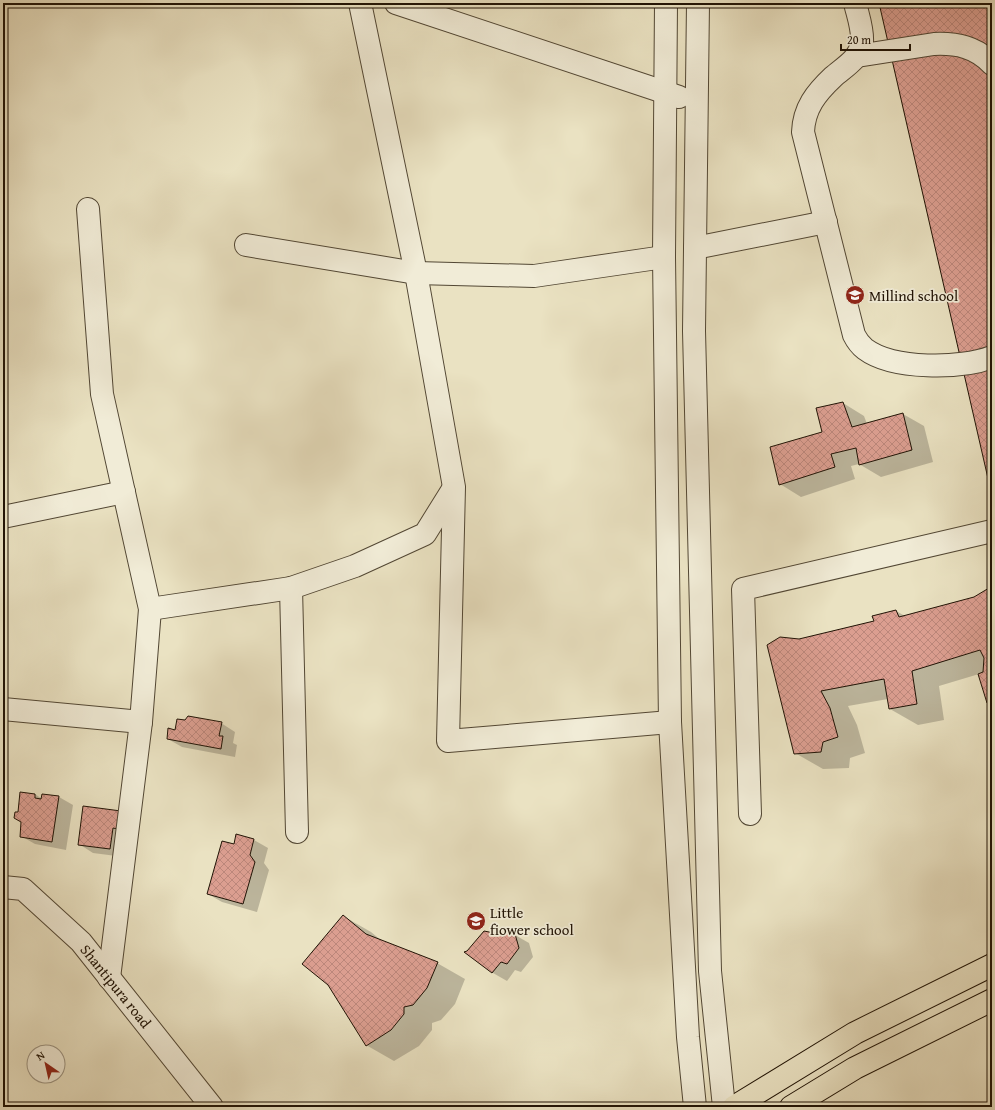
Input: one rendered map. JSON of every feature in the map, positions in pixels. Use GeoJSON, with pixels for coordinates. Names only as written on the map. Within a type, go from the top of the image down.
{"type":"FeatureCollection","features":[{"type":"Feature","properties":{"kind":"main road"},"geometry":{"type":"LineString","coordinates":[[734,1107],[855,1033],[992,965]]}},
{"type":"Feature","properties":{"kind":"main road"},"geometry":{"type":"LineString","coordinates":[[791,1107],[855,1068],[992,1000]]}},
{"type":"Feature","properties":{"kind":"street"},"geometry":{"type":"LineString","coordinates":[[360,3],[416,273],[454,488],[448,741],[670,722]]}},
{"type":"Feature","properties":{"kind":"street"},"geometry":{"type":"LineString","coordinates":[[396,3],[697,103]]}},
{"type":"Feature","properties":{"kind":"street"},"geometry":{"type":"LineString","coordinates":[[666,3],[664,256],[670,722],[688,1037],[695,1107]]}},
{"type":"Feature","properties":{"kind":"street"},"geometry":{"type":"LineString","coordinates":[[698,3],[694,331],[710,971],[724,1107]]}},
{"type":"Feature","properties":{"kind":"street"},"geometry":{"type":"LineString","coordinates":[[855,3],[861,28],[862,44],[857,56],[819,92],[809,105],[804,119],[803,132],[854,335],[859,344],[875,355],[902,363],[958,365],[979,362],[992,357]]}},
{"type":"Feature","properties":{"kind":"street"},"geometry":{"type":"LineString","coordinates":[[857,56],[934,44],[945,44],[960,45],[975,51],[988,59],[992,64]]}},
{"type":"Feature","properties":{"kind":"street"},"geometry":{"type":"LineString","coordinates":[[88,209],[102,394],[150,609],[142,722],[109,978]]}},
{"type":"Feature","properties":{"kind":"street"},"geometry":{"type":"LineString","coordinates":[[695,248],[826,222]]}},
{"type":"Feature","properties":{"kind":"street"},"geometry":{"type":"LineString","coordinates":[[246,245],[416,273],[534,276],[664,256]]}},
{"type":"Feature","properties":{"kind":"street"},"geometry":{"type":"LineString","coordinates":[[150,609],[291,588],[355,566],[425,534],[454,488]]}},
{"type":"Feature","properties":{"kind":"street"},"geometry":{"type":"LineString","coordinates":[[3,517],[124,492]]}},
{"type":"Feature","properties":{"kind":"street"},"geometry":{"type":"LineString","coordinates":[[750,814],[743,589],[992,531]]}},
{"type":"Feature","properties":{"kind":"street"},"geometry":{"type":"LineString","coordinates":[[291,588],[298,832]]}},
{"type":"Feature","properties":{"kind":"street"},"geometry":{"type":"LineString","coordinates":[[3,710],[142,722]]}},
{"type":"Feature","properties":{"kind":"street","name":"Shantipura road"},"geometry":{"type":"LineString","coordinates":[[3,886],[23,890],[81,942],[212,1107]]}},
{"type":"Feature","properties":{"kind":"building"},"geometry":{"type":"Polygon","coordinates":[[[879,3],[992,3],[992,496],[879,3]]]}},
{"type":"Feature","properties":{"kind":"building"},"geometry":{"type":"Polygon","coordinates":[[[843,402],[852,427],[903,413],[912,450],[859,465],[856,448],[831,454],[835,467],[779,485],[770,447],[822,432],[816,408],[843,402]]]}},
{"type":"Feature","properties":{"kind":"building"},"geometry":{"type":"Polygon","coordinates":[[[989,588],[992,588],[992,701],[987,703],[978,674],[983,672],[984,658],[980,650],[912,671],[917,704],[889,709],[884,679],[821,691],[830,708],[838,737],[823,742],[821,752],[794,754],[767,645],[780,637],[799,639],[874,621],[872,616],[896,610],[899,617],[974,597],[989,588]]]}},
{"type":"Feature","properties":{"kind":"building"},"geometry":{"type":"Polygon","coordinates":[[[188,716],[222,722],[219,736],[223,736],[221,749],[167,739],[168,728],[175,730],[177,719],[185,720],[188,716]]]}},
{"type":"Feature","properties":{"kind":"building"},"geometry":{"type":"Polygon","coordinates":[[[20,792],[35,794],[35,798],[41,799],[42,794],[59,796],[52,842],[20,837],[21,822],[14,818],[15,812],[18,812],[20,792]]]}},
{"type":"Feature","properties":{"kind":"building"},"geometry":{"type":"Polygon","coordinates":[[[83,806],[121,811],[118,829],[113,828],[110,849],[78,845],[83,806]]]}},
{"type":"Feature","properties":{"kind":"building"},"geometry":{"type":"Polygon","coordinates":[[[236,834],[254,839],[250,855],[255,862],[243,904],[207,894],[222,841],[234,844],[236,834]]]}},
{"type":"Feature","properties":{"kind":"building"},"geometry":{"type":"Polygon","coordinates":[[[343,915],[366,934],[438,962],[427,988],[413,1005],[404,1007],[404,1014],[391,1030],[366,1046],[328,985],[302,964],[343,915]]]}},
{"type":"Feature","properties":{"kind":"building"},"geometry":{"type":"Polygon","coordinates":[[[504,929],[515,934],[519,948],[507,964],[501,962],[492,973],[464,952],[467,951],[484,931],[494,933],[504,929]]]}},
{"type":"Feature","properties":{"kind":"place","name":"Millind school"},"geometry":{"type":"Point","coordinates":[855,295]}},
{"type":"Feature","properties":{"kind":"place","name":"Little fiower school"},"geometry":{"type":"Point","coordinates":[476,921]}}]}
